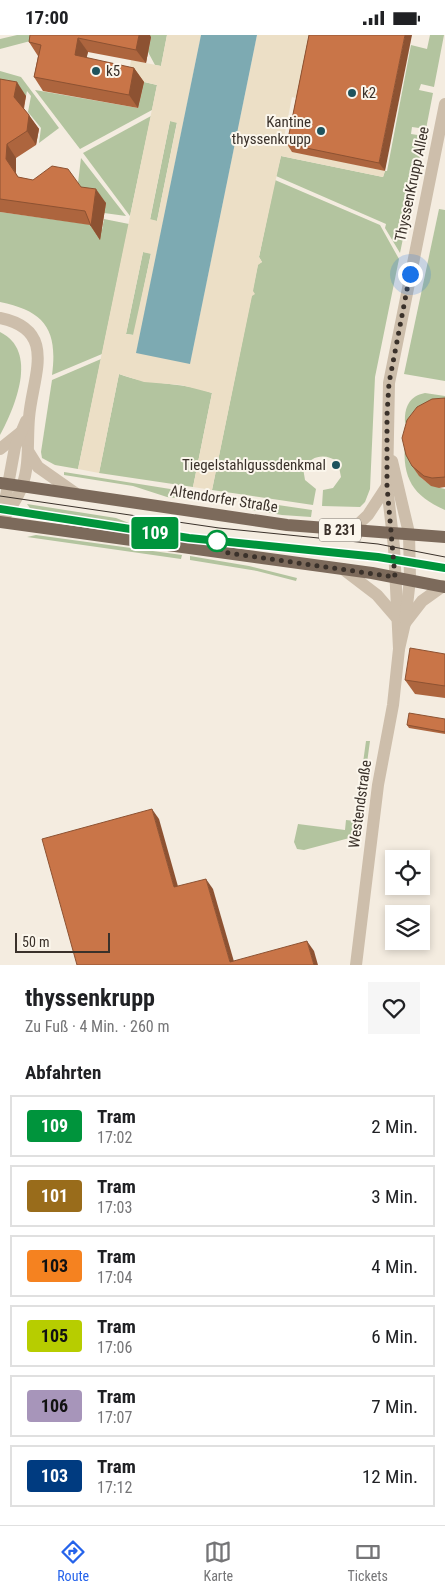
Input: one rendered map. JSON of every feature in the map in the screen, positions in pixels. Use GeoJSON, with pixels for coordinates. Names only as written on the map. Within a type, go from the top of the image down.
{"type":"FeatureCollection","features":[{"type":"Feature","properties":{"kind":"main road","name":"Altendorfer Straße"},"geometry":{"type":"LineString","coordinates":[[4,483],[287,525],[445,537]]}},
{"type":"Feature","properties":{"kind":"main road"},"geometry":{"type":"LineString","coordinates":[[0,522],[342,569],[410,579],[444,587]]}},
{"type":"Feature","properties":{"kind":"street","name":"ThyssenKrupp Allee"},"geometry":{"type":"LineString","coordinates":[[392,532],[387,486],[389,383],[445,104]]}},
{"type":"Feature","properties":{"kind":"street"},"geometry":{"type":"LineString","coordinates":[[0,318],[22,325],[30,333],[37,349],[37,371],[29,417],[28,451],[22,486],[0,522]]}},
{"type":"Feature","properties":{"kind":"street"},"geometry":{"type":"LineString","coordinates":[[0,522],[4,483],[20,433],[29,417]]}},
{"type":"Feature","properties":{"kind":"street"},"geometry":{"type":"LineString","coordinates":[[0,449],[20,433]]}},
{"type":"Feature","properties":{"kind":"street","name":"ThyssenKrupp Allee"},"geometry":{"type":"LineString","coordinates":[[388,449],[405,511]]}},
{"type":"Feature","properties":{"kind":"street"},"geometry":{"type":"LineString","coordinates":[[28,451],[38,467],[75,493]]}},
{"type":"Feature","properties":{"kind":"street"},"geometry":{"type":"LineString","coordinates":[[351,531],[368,515],[387,486]]}},
{"type":"Feature","properties":{"kind":"street","name":"Westendstraße"},"geometry":{"type":"LineString","coordinates":[[356,965],[378,785],[393,705],[401,620],[410,579],[409,533],[405,511]]}},
{"type":"Feature","properties":{"kind":"street","name":"Westendstraße"},"geometry":{"type":"LineString","coordinates":[[392,532],[395,577],[401,620]]}},
{"type":"Feature","properties":{"kind":"street"},"geometry":{"type":"LineString","coordinates":[[342,569],[377,595],[401,620]]}},
{"type":"Feature","properties":{"kind":"street","name":"Westendstraße"},"geometry":{"type":"LineString","coordinates":[[401,620],[422,601],[444,587]]}},
{"type":"Feature","properties":{"kind":"green space"},"geometry":{"type":"Polygon","coordinates":[[[17,35],[38,35],[38,39],[0,49],[0,39],[17,35]]]}},
{"type":"Feature","properties":{"kind":"green space"},"geometry":{"type":"Polygon","coordinates":[[[144,35],[167,35],[161,66],[155,65],[148,52],[151,37],[144,35]]]}},
{"type":"Feature","properties":{"kind":"green space"},"geometry":{"type":"Polygon","coordinates":[[[430,35],[444,35],[434,87],[421,84],[419,90],[433,93],[426,129],[412,127],[411,134],[424,136],[400,253],[385,228],[386,224],[276,176],[281,156],[383,177],[385,171],[387,171],[411,45],[427,49],[430,35]]]}},
{"type":"Feature","properties":{"kind":"green space"},"geometry":{"type":"Polygon","coordinates":[[[0,71],[21,77],[59,128],[39,143],[41,128],[28,112],[31,96],[27,91],[26,96],[0,92],[0,71]]]}},
{"type":"Feature","properties":{"kind":"green space"},"geometry":{"type":"Polygon","coordinates":[[[144,82],[157,85],[152,110],[80,149],[35,90],[138,108],[144,82]]]}},
{"type":"Feature","properties":{"kind":"green space"},"geometry":{"type":"Polygon","coordinates":[[[151,116],[130,216],[83,153],[151,116]]]}},
{"type":"Feature","properties":{"kind":"green space"},"geometry":{"type":"Polygon","coordinates":[[[170,121],[177,122],[157,221],[150,220],[170,121]]]}},
{"type":"Feature","properties":{"kind":"green space"},"geometry":{"type":"Polygon","coordinates":[[[81,158],[126,216],[104,213],[106,203],[91,201],[78,183],[81,158]]]}},
{"type":"Feature","properties":{"kind":"green space"},"geometry":{"type":"Polygon","coordinates":[[[275,180],[380,225],[399,259],[375,377],[370,489],[365,502],[360,507],[322,506],[323,490],[333,488],[341,477],[338,462],[329,457],[315,458],[303,468],[305,480],[316,489],[313,505],[212,490],[258,264],[262,262],[259,257],[275,180]]]}},
{"type":"Feature","properties":{"kind":"green space"},"geometry":{"type":"Polygon","coordinates":[[[439,209],[445,210],[445,381],[404,374],[439,209]]]}},
{"type":"Feature","properties":{"kind":"green space"},"geometry":{"type":"Polygon","coordinates":[[[0,212],[94,225],[102,230],[104,219],[129,224],[102,354],[52,375],[53,346],[45,325],[38,317],[28,311],[0,302],[0,212]]]}},
{"type":"Feature","properties":{"kind":"green space"},"geometry":{"type":"Polygon","coordinates":[[[143,252],[151,253],[134,335],[126,334],[143,252]]]}},
{"type":"Feature","properties":{"kind":"green space"},"geometry":{"type":"Polygon","coordinates":[[[0,332],[12,341],[19,352],[21,366],[17,395],[0,435],[0,332]]]}},
{"type":"Feature","properties":{"kind":"green space"},"geometry":{"type":"Polygon","coordinates":[[[101,359],[78,469],[55,465],[42,458],[41,452],[52,380],[101,359]]]}},
{"type":"Feature","properties":{"kind":"green space"},"geometry":{"type":"Polygon","coordinates":[[[119,374],[130,378],[201,389],[212,393],[193,487],[99,473],[119,374]]]}},
{"type":"Feature","properties":{"kind":"green space"},"geometry":{"type":"Polygon","coordinates":[[[425,393],[445,396],[445,400],[405,423],[405,412],[411,400],[425,393]]]}},
{"type":"Feature","properties":{"kind":"green space"},"geometry":{"type":"Polygon","coordinates":[[[405,443],[414,467],[422,478],[428,483],[445,489],[445,510],[425,499],[412,484],[405,466],[405,443]]]}},
{"type":"Feature","properties":{"kind":"green space"},"geometry":{"type":"Polygon","coordinates":[[[64,472],[189,492],[191,500],[167,497],[133,486],[64,475],[64,472]]]}},
{"type":"Feature","properties":{"kind":"green space"},"geometry":{"type":"Polygon","coordinates":[[[241,501],[312,510],[311,517],[282,515],[240,508],[241,501]]]}},
{"type":"Feature","properties":{"kind":"green space"},"geometry":{"type":"Polygon","coordinates":[[[27,504],[116,518],[139,527],[32,511],[27,504]]]}},
{"type":"Feature","properties":{"kind":"green space"},"geometry":{"type":"Polygon","coordinates":[[[36,535],[182,555],[181,559],[27,537],[36,535]]]}},
{"type":"Feature","properties":{"kind":"green space"},"geometry":{"type":"Polygon","coordinates":[[[190,556],[249,566],[297,578],[296,581],[257,571],[190,560],[190,556]]]}},
{"type":"Feature","properties":{"kind":"green space"},"geometry":{"type":"Polygon","coordinates":[[[366,741],[370,741],[357,836],[304,850],[297,849],[294,842],[298,824],[345,830],[346,820],[355,821],[366,741]]]}},
{"type":"Feature","properties":{"kind":"shaded area"},"geometry":{"type":"Polygon","coordinates":[[[167,35],[201,35],[137,352],[190,363],[257,35],[316,35],[293,151],[385,171],[383,177],[281,156],[259,257],[262,262],[258,265],[253,291],[255,294],[252,296],[212,490],[193,487],[212,393],[181,385],[144,382],[119,374],[99,473],[78,469],[157,85],[128,78],[131,60],[161,66],[167,35]],[[292,97],[283,143],[289,145],[299,99],[292,97]],[[170,121],[150,219],[157,221],[177,123],[170,121]],[[143,252],[126,334],[133,335],[151,254],[143,252]]]}},
{"type":"Feature","properties":{"kind":"water"},"geometry":{"type":"Polygon","coordinates":[[[201,35],[257,35],[190,364],[136,353],[201,35]]]}},
{"type":"Feature","properties":{"kind":"building"},"geometry":{"type":"Polygon","coordinates":[[[30,35],[139,35],[136,50],[78,38],[75,55],[134,68],[129,95],[34,77],[41,45],[29,42],[30,35]]]}},
{"type":"Feature","properties":{"kind":"building","name":"k2"},"geometry":{"type":"Polygon","coordinates":[[[309,35],[405,35],[379,163],[287,144],[309,35]]]}},
{"type":"Feature","properties":{"kind":"building"},"geometry":{"type":"Polygon","coordinates":[[[0,79],[17,82],[14,97],[29,115],[27,131],[7,144],[6,159],[18,177],[33,180],[52,166],[68,169],[81,187],[96,189],[91,226],[85,211],[0,199],[0,79]]]}},
{"type":"Feature","properties":{"kind":"building"},"geometry":{"type":"Polygon","coordinates":[[[445,398],[445,477],[432,478],[424,476],[412,466],[406,455],[402,438],[407,420],[417,407],[432,399],[445,398]]]}},
{"type":"Feature","properties":{"kind":"building"},"geometry":{"type":"Polygon","coordinates":[[[410,648],[445,654],[445,686],[405,680],[410,648]]]}},
{"type":"Feature","properties":{"kind":"building"},"geometry":{"type":"Polygon","coordinates":[[[409,713],[445,719],[445,732],[407,725],[409,713]]]}},
{"type":"Feature","properties":{"kind":"building"},"geometry":{"type":"Polygon","coordinates":[[[152,809],[174,887],[206,879],[230,962],[307,941],[314,965],[77,965],[42,839],[152,809]]]}},
{"type":"Feature","properties":{"kind":"tram line"},"geometry":{"type":"LineString","coordinates":[[0,496],[219,528],[378,544],[445,557]]}},
{"type":"Feature","properties":{"kind":"tram line"},"geometry":{"type":"LineString","coordinates":[[0,509],[189,538],[379,557],[445,568]]}},
{"type":"Feature","properties":{"kind":"tram line","name":"109"},"geometry":{"type":"LineString","coordinates":[[0,509],[189,538],[378,557],[445,568]]}},
{"type":"Feature","properties":{"kind":"place","name":"k5"},"geometry":{"type":"Point","coordinates":[96,71]}},
{"type":"Feature","properties":{"kind":"place","name":"k2"},"geometry":{"type":"Point","coordinates":[352,93]}},
{"type":"Feature","properties":{"kind":"place","name":"Kantine thyssenkrupp"},"geometry":{"type":"Point","coordinates":[321,131]}},
{"type":"Feature","properties":{"kind":"place","name":"Tiegelstahlgussdenkmal"},"geometry":{"type":"Point","coordinates":[336,465]}},
{"type":"Feature","properties":{"kind":"route"},"geometry":{"type":"LineString","coordinates":[[217,541],[222,552],[395,577],[394,547],[387,486],[387,415],[389,383],[410,274]]}}]}
